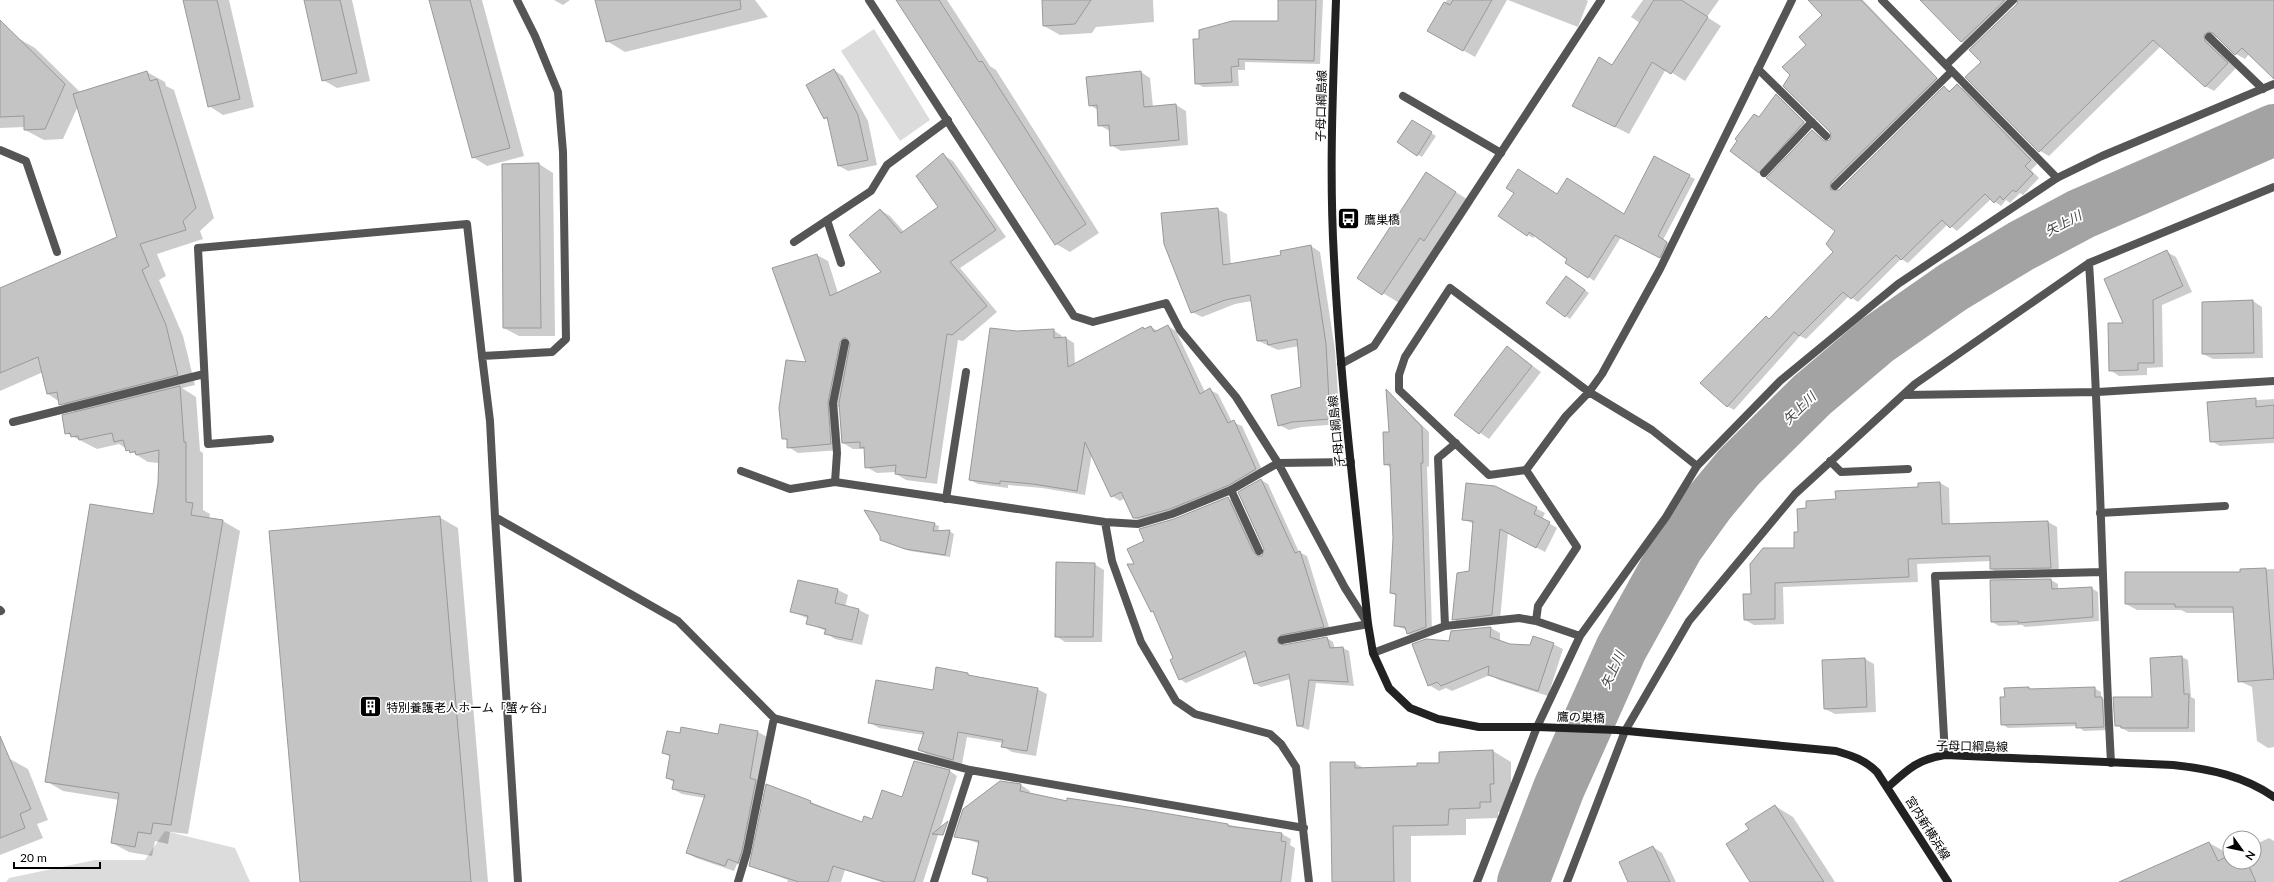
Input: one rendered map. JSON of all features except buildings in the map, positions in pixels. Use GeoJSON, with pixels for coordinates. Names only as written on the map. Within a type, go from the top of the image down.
{"type":"FeatureCollection","features":[{"type":"Feature","properties":{"kind":"main road","name":"子母口綱島線"},"geometry":{"type":"LineString","coordinates":[[1336,0],[1332,142],[1334,257],[1341,364],[1368,624],[1373,653],[1380,673],[1389,688],[1410,708],[1424,715],[1479,727],[1541,727]]}},
{"type":"Feature","properties":{"kind":"main road","name":"鷹の巣橋"},"geometry":{"type":"LineString","coordinates":[[1541,727],[1621,731]]}},
{"type":"Feature","properties":{"kind":"main road"},"geometry":{"type":"LineString","coordinates":[[1621,731],[1836,751],[1867,762],[1877,772],[1888,788]]}},
{"type":"Feature","properties":{"kind":"main road","name":"子母口綱島線"},"geometry":{"type":"LineString","coordinates":[[1888,788],[1913,765],[1928,758],[1945,755],[2204,769],[2244,780],[2259,787],[2274,797]]}},
{"type":"Feature","properties":{"kind":"main road","name":"宮内新横浜線"},"geometry":{"type":"LineString","coordinates":[[1888,788],[1948,882]]}},
{"type":"Feature","properties":{"kind":"street"},"geometry":{"type":"LineString","coordinates":[[482,356],[552,352],[566,339],[563,152],[558,92],[535,36],[517,0]]}},
{"type":"Feature","properties":{"kind":"street"},"geometry":{"type":"LineString","coordinates":[[869,0],[1074,316],[1093,322],[1166,303],[1180,330],[1236,397],[1278,463],[1345,588],[1368,624],[1282,640]]}},
{"type":"Feature","properties":{"kind":"street"},"geometry":{"type":"LineString","coordinates":[[1341,364],[1374,346],[1601,0]]}},
{"type":"Feature","properties":{"kind":"street"},"geometry":{"type":"LineString","coordinates":[[1697,466],[1652,430],[1589,392],[1450,288],[1405,357],[1399,375],[1399,390],[1489,475],[1526,470],[1566,416],[1589,392],[1602,374],[1660,269],[1792,0]]}},
{"type":"Feature","properties":{"kind":"street"},"geometry":{"type":"LineString","coordinates":[[1882,0],[2057,178]]}},
{"type":"Feature","properties":{"kind":"street"},"geometry":{"type":"LineString","coordinates":[[1946,65],[2013,0]]}},
{"type":"Feature","properties":{"kind":"street"},"geometry":{"type":"LineString","coordinates":[[2209,37],[2263,89]]}},
{"type":"Feature","properties":{"kind":"street"},"geometry":{"type":"LineString","coordinates":[[1758,69],[1826,136]]}},
{"type":"Feature","properties":{"kind":"street"},"geometry":{"type":"LineString","coordinates":[[1835,186],[1952,71]]}},
{"type":"Feature","properties":{"kind":"street"},"geometry":{"type":"LineString","coordinates":[[1477,882],[1580,636],[1666,517],[1697,466],[1780,381],[1898,284],[2057,178],[2102,156],[2274,84]]}},
{"type":"Feature","properties":{"kind":"street"},"geometry":{"type":"LineString","coordinates":[[1403,96],[1501,153]]}},
{"type":"Feature","properties":{"kind":"street"},"geometry":{"type":"LineString","coordinates":[[794,242],[871,191],[887,165],[948,120]]}},
{"type":"Feature","properties":{"kind":"street"},"geometry":{"type":"LineString","coordinates":[[1764,173],[1812,122]]}},
{"type":"Feature","properties":{"kind":"street"},"geometry":{"type":"LineString","coordinates":[[0,150],[26,161],[57,252]]}},
{"type":"Feature","properties":{"kind":"street"},"geometry":{"type":"LineString","coordinates":[[1567,882],[1621,731],[1689,621],[1795,494],[1904,394],[1990,331],[2089,263],[2274,187]]}},
{"type":"Feature","properties":{"kind":"street"},"geometry":{"type":"LineString","coordinates":[[827,220],[841,263]]}},
{"type":"Feature","properties":{"kind":"street"},"geometry":{"type":"LineString","coordinates":[[270,439],[208,444],[198,248],[467,224],[490,422],[518,882]]}},
{"type":"Feature","properties":{"kind":"street"},"geometry":{"type":"LineString","coordinates":[[2089,263],[2098,392],[2100,513],[2111,763]]}},
{"type":"Feature","properties":{"kind":"street"},"geometry":{"type":"LineString","coordinates":[[835,482],[837,453],[832,403],[845,343]]}},
{"type":"Feature","properties":{"kind":"street"},"geometry":{"type":"LineString","coordinates":[[946,499],[966,372]]}},
{"type":"Feature","properties":{"kind":"street"},"geometry":{"type":"LineString","coordinates":[[13,422],[204,374]]}},
{"type":"Feature","properties":{"kind":"street"},"geometry":{"type":"LineString","coordinates":[[1904,394],[2098,392],[2274,381]]}},
{"type":"Feature","properties":{"kind":"street"},"geometry":{"type":"LineString","coordinates":[[1445,626],[1438,458],[1456,443]]}},
{"type":"Feature","properties":{"kind":"street"},"geometry":{"type":"LineString","coordinates":[[1830,461],[1841,472],[1908,468]]}},
{"type":"Feature","properties":{"kind":"street"},"geometry":{"type":"LineString","coordinates":[[741,471],[790,489],[835,482],[1105,522],[1138,524],[1172,514],[1230,490],[1278,463],[1351,462]]}},
{"type":"Feature","properties":{"kind":"street"},"geometry":{"type":"LineString","coordinates":[[1526,470],[1577,547],[1538,606],[1536,621]]}},
{"type":"Feature","properties":{"kind":"street"},"geometry":{"type":"LineString","coordinates":[[1230,490],[1259,551]]}},
{"type":"Feature","properties":{"kind":"street"},"geometry":{"type":"LineString","coordinates":[[2100,513],[2225,506]]}},
{"type":"Feature","properties":{"kind":"street"},"geometry":{"type":"LineString","coordinates":[[495,517],[678,622],[774,718],[970,770],[1304,828]]}},
{"type":"Feature","properties":{"kind":"street"},"geometry":{"type":"LineString","coordinates":[[1105,522],[1112,561],[1141,642],[1176,701],[1194,714],[1270,734],[1281,744],[1296,767],[1309,882]]}},
{"type":"Feature","properties":{"kind":"street"},"geometry":{"type":"LineString","coordinates":[[1945,755],[1935,576],[2103,572]]}},
{"type":"Feature","properties":{"kind":"street"},"geometry":{"type":"LineString","coordinates":[[1373,653],[1445,626],[1519,618],[1536,621],[1580,636]]}},
{"type":"Feature","properties":{"kind":"street"},"geometry":{"type":"LineString","coordinates":[[738,882],[747,852],[774,718]]}},
{"type":"Feature","properties":{"kind":"street"},"geometry":{"type":"LineString","coordinates":[[934,882],[970,770]]}},
{"type":"Feature","properties":{"kind":"shaded area"},"geometry":{"type":"Polygon","coordinates":[[[874,29],[930,120],[900,141],[841,51],[874,29]]]}},
{"type":"Feature","properties":{"kind":"shaded area"},"geometry":{"type":"Polygon","coordinates":[[[165,831],[235,848],[250,882],[6,882],[9,878],[95,860],[145,860],[165,831]]]}},
{"type":"Feature","properties":{"kind":"waterway","name":"矢上川"},"geometry":{"type":"LineString","coordinates":[[1523,882],[1559,788],[1621,649],[1678,546],[1709,503],[1739,467],[1812,395],[1877,340],[1953,287],[2021,246],[2081,214],[2274,130]]}},
{"type":"Feature","properties":{"kind":"place","name":"鷹巣橋"},"geometry":{"type":"Point","coordinates":[1348,219]}},
{"type":"Feature","properties":{"kind":"place","name":"特別養護老人ホーム「蟹ヶ谷」"},"geometry":{"type":"Point","coordinates":[370,707]}}]}
